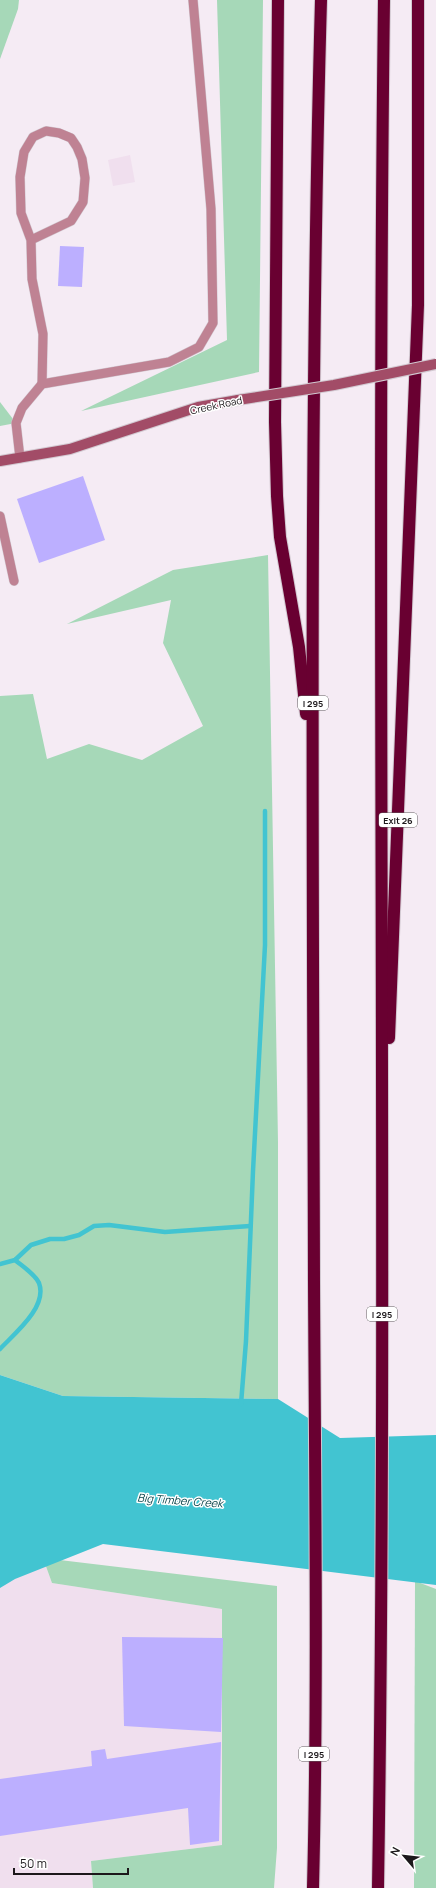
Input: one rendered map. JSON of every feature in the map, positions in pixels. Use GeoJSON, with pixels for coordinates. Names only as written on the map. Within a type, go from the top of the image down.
{"type":"FeatureCollection","features":[{"type":"Feature","properties":{"kind":"highway"},"geometry":{"type":"LineString","coordinates":[[278,0],[275,407],[277,496],[280,537],[299,647],[312,781]]}},
{"type":"Feature","properties":{"kind":"highway","name":"I 295"},"geometry":{"type":"LineString","coordinates":[[313,1888],[315,1619],[312,781],[315,197],[321,0]]}},
{"type":"Feature","properties":{"kind":"highway","name":"I 295"},"geometry":{"type":"LineString","coordinates":[[378,1888],[382,1619],[380,527],[384,0]]}},
{"type":"Feature","properties":{"kind":"highway","name":"Exit 26"},"geometry":{"type":"LineString","coordinates":[[382,1223],[418,305],[418,0]]}},
{"type":"Feature","properties":{"kind":"street","name":"Creek Road"},"geometry":{"type":"LineString","coordinates":[[0,461],[70,449],[198,408],[238,400],[334,386],[436,364]]}},
{"type":"Feature","properties":{"kind":"lane"},"geometry":{"type":"LineString","coordinates":[[42,384],[169,362],[199,347],[213,323],[211,209],[193,0]]}},
{"type":"Feature","properties":{"kind":"lane"},"geometry":{"type":"LineString","coordinates":[[20,458],[16,423],[22,408],[42,384],[43,334],[32,279],[31,240],[21,213],[20,177],[24,152],[33,137],[46,131],[59,133],[71,138],[82,159],[85,178],[83,202],[72,221],[31,240]]}},
{"type":"Feature","properties":{"kind":"lane"},"geometry":{"type":"LineString","coordinates":[[0,516],[14,581]]}},
{"type":"Feature","properties":{"kind":"shaded area"},"geometry":{"type":"Polygon","coordinates":[[[130,155],[135,182],[113,186],[108,160],[130,155]]]}},
{"type":"Feature","properties":{"kind":"shaded area"},"geometry":{"type":"Polygon","coordinates":[[[43,1558],[52,1583],[222,1609],[222,1845],[91,1861],[93,1888],[0,1888],[0,1580],[43,1558]]]}},
{"type":"Feature","properties":{"kind":"green space"},"geometry":{"type":"Polygon","coordinates":[[[0,0],[19,0],[18,9],[0,59],[0,0]]]}},
{"type":"Feature","properties":{"kind":"green space"},"geometry":{"type":"Polygon","coordinates":[[[217,0],[263,0],[259,372],[81,411],[227,340],[217,0]]]}},
{"type":"Feature","properties":{"kind":"green space"},"geometry":{"type":"Polygon","coordinates":[[[0,402],[16,423],[0,426],[0,402]]]}},
{"type":"Feature","properties":{"kind":"green space"},"geometry":{"type":"Polygon","coordinates":[[[268,555],[278,1142],[278,1399],[63,1396],[0,1375],[0,696],[33,694],[47,759],[89,744],[142,760],[203,726],[163,643],[171,600],[67,624],[173,570],[268,555]]]}},
{"type":"Feature","properties":{"kind":"green space"},"geometry":{"type":"Polygon","coordinates":[[[43,1558],[277,1586],[277,1848],[274,1888],[93,1888],[91,1861],[222,1845],[222,1609],[52,1583],[43,1558]]]}},
{"type":"Feature","properties":{"kind":"green space"},"geometry":{"type":"Polygon","coordinates":[[[415,1581],[436,1589],[436,1888],[414,1888],[415,1581]]]}},
{"type":"Feature","properties":{"kind":"water","name":"Big Timber Creek"},"geometry":{"type":"Polygon","coordinates":[[[0,1375],[63,1396],[278,1399],[340,1438],[436,1435],[436,1585],[103,1544],[15,1579],[0,1588],[0,1375]]]}},
{"type":"Feature","properties":{"kind":"building"},"geometry":{"type":"Polygon","coordinates":[[[60,246],[84,247],[82,287],[58,286],[60,246]]]}},
{"type":"Feature","properties":{"kind":"building"},"geometry":{"type":"Polygon","coordinates":[[[83,476],[105,540],[39,563],[17,499],[83,476]]]}},
{"type":"Feature","properties":{"kind":"building"},"geometry":{"type":"Polygon","coordinates":[[[122,1637],[223,1638],[221,1732],[124,1726],[122,1637]]]}},
{"type":"Feature","properties":{"kind":"building"},"geometry":{"type":"Polygon","coordinates":[[[221,1742],[219,1841],[190,1845],[188,1808],[0,1836],[0,1779],[92,1766],[91,1751],[105,1749],[107,1759],[221,1742]]]}},
{"type":"Feature","properties":{"kind":"waterway"},"geometry":{"type":"LineString","coordinates":[[241,1404],[246,1341],[265,945],[265,811]]}},
{"type":"Feature","properties":{"kind":"waterway"},"geometry":{"type":"LineString","coordinates":[[0,1264],[15,1260],[31,1245],[50,1239],[64,1239],[79,1235],[94,1226],[109,1225],[165,1232],[250,1226]]}},
{"type":"Feature","properties":{"kind":"waterway"},"geometry":{"type":"LineString","coordinates":[[0,1349],[21,1328],[39,1301],[39,1283],[31,1273],[15,1260]]}}]}
